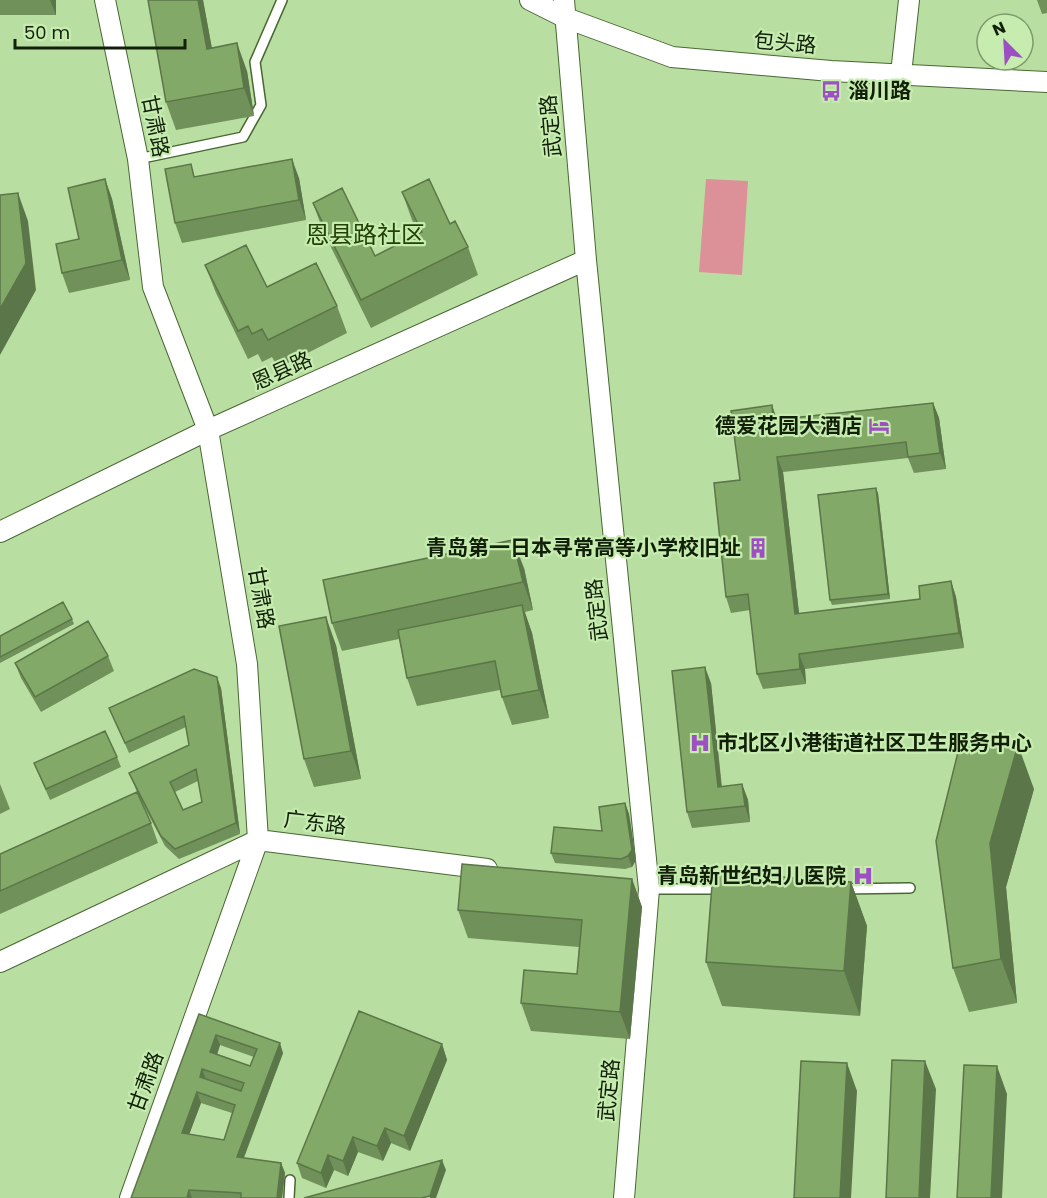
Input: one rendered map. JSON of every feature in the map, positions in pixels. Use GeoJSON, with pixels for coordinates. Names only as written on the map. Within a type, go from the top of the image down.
{"type":"FeatureCollection","features":[{"type":"Feature","properties":{"kind":"street","name":"甘肃路"},"geometry":{"type":"LineString","coordinates":[[105,0],[138,159],[153,287],[208,430],[247,664],[258,840],[130,1198]]}},
{"type":"Feature","properties":{"kind":"street","name":"包头路"},"geometry":{"type":"LineString","coordinates":[[530,0],[565,9],[672,57],[831,71],[1047,82]]}},
{"type":"Feature","properties":{"kind":"street"},"geometry":{"type":"LineString","coordinates":[[901,75],[909,0]]}},
{"type":"Feature","properties":{"kind":"street","name":"武定路"},"geometry":{"type":"LineString","coordinates":[[565,9],[586,260],[649,889],[624,1198]]}},
{"type":"Feature","properties":{"kind":"street","name":"恩县路"},"geometry":{"type":"LineString","coordinates":[[0,532],[208,430],[586,260]]}},
{"type":"Feature","properties":{"kind":"street","name":"广东路"},"geometry":{"type":"LineString","coordinates":[[0,962],[258,840],[507,871]]}},
{"type":"Feature","properties":{"kind":"street"},"geometry":{"type":"LineString","coordinates":[[625,886],[649,889]]}},
{"type":"Feature","properties":{"kind":"lane"},"geometry":{"type":"LineString","coordinates":[[138,159],[243,137],[261,105],[255,62],[282,0]]}},
{"type":"Feature","properties":{"kind":"lane"},"geometry":{"type":"LineString","coordinates":[[826,889],[910,888]]}},
{"type":"Feature","properties":{"kind":"lane"},"geometry":{"type":"LineString","coordinates":[[649,889],[731,889]]}},
{"type":"Feature","properties":{"kind":"lane"},"geometry":{"type":"LineString","coordinates":[[289,1198],[290,1179]]}},
{"type":"Feature","properties":{"kind":"shaded area"},"geometry":{"type":"Polygon","coordinates":[[[706,179],[748,181],[742,275],[699,272],[706,179]]]}},
{"type":"Feature","properties":{"kind":"building"},"geometry":{"type":"Polygon","coordinates":[[[148,0],[198,0],[207,49],[237,43],[244,88],[166,102],[148,0]]]}},
{"type":"Feature","properties":{"kind":"building"},"geometry":{"type":"Polygon","coordinates":[[[292,159],[299,200],[175,223],[165,169],[191,164],[194,177],[292,159]]]}},
{"type":"Feature","properties":{"kind":"building"},"geometry":{"type":"Polygon","coordinates":[[[105,179],[122,260],[62,273],[56,244],[79,239],[68,188],[105,179]]]}},
{"type":"Feature","properties":{"kind":"building"},"geometry":{"type":"Polygon","coordinates":[[[429,179],[450,224],[455,221],[468,247],[361,300],[313,203],[342,188],[375,256],[422,232],[402,192],[429,179]]]}},
{"type":"Feature","properties":{"kind":"building"},"geometry":{"type":"Polygon","coordinates":[[[18,193],[26,263],[0,309],[0,195],[18,193]]]}},
{"type":"Feature","properties":{"kind":"building"},"geometry":{"type":"Polygon","coordinates":[[[246,245],[267,287],[316,263],[337,306],[268,340],[262,329],[252,334],[248,326],[238,331],[205,265],[246,245]]]}},
{"type":"Feature","properties":{"kind":"building","name":"青岛第一日本寻常高等小学校旧址"},"geometry":{"type":"Polygon","coordinates":[[[933,403],[940,453],[908,457],[906,442],[777,457],[795,614],[920,599],[919,586],[951,581],[959,633],[799,654],[800,669],[757,674],[748,594],[726,597],[714,483],[740,480],[731,411],[772,405],[773,420],[933,403]]]}},
{"type":"Feature","properties":{"kind":"building"},"geometry":{"type":"Polygon","coordinates":[[[876,488],[888,594],[830,600],[818,495],[876,488]]]}},
{"type":"Feature","properties":{"kind":"building"},"geometry":{"type":"Polygon","coordinates":[[[513,540],[523,582],[332,623],[323,580],[513,540]]]}},
{"type":"Feature","properties":{"kind":"building"},"geometry":{"type":"Polygon","coordinates":[[[63,602],[72,619],[0,657],[0,636],[63,602]]]}},
{"type":"Feature","properties":{"kind":"building"},"geometry":{"type":"Polygon","coordinates":[[[522,605],[539,690],[502,697],[495,661],[407,678],[398,630],[522,605]]]}},
{"type":"Feature","properties":{"kind":"building"},"geometry":{"type":"Polygon","coordinates":[[[326,617],[351,751],[304,759],[279,626],[326,617]]]}},
{"type":"Feature","properties":{"kind":"building"},"geometry":{"type":"Polygon","coordinates":[[[88,621],[108,656],[35,697],[15,663],[88,621]]]}},
{"type":"Feature","properties":{"kind":"building","name":"市北区小港街道社区卫生服务中心"},"geometry":{"type":"Polygon","coordinates":[[[705,667],[718,787],[742,784],[745,806],[687,812],[672,671],[705,667]]]}},
{"type":"Feature","properties":{"kind":"building"},"geometry":{"type":"Polygon","coordinates":[[[194,669],[217,677],[236,823],[175,849],[161,836],[129,773],[189,745],[184,716],[125,743],[109,708],[194,669]],[[196,769],[170,782],[183,810],[202,802],[196,769]]]}},
{"type":"Feature","properties":{"kind":"building"},"geometry":{"type":"Polygon","coordinates":[[[105,731],[117,757],[46,789],[34,763],[105,731]]]}},
{"type":"Feature","properties":{"kind":"building"},"geometry":{"type":"Polygon","coordinates":[[[962,736],[1018,745],[990,843],[1001,959],[953,968],[936,841],[962,736]]]}},
{"type":"Feature","properties":{"kind":"building"},"geometry":{"type":"Polygon","coordinates":[[[137,792],[151,823],[0,891],[0,854],[137,792]]]}},
{"type":"Feature","properties":{"kind":"building"},"geometry":{"type":"Polygon","coordinates":[[[625,803],[632,850],[628,856],[621,859],[551,853],[554,827],[602,831],[599,807],[625,803]]]}},
{"type":"Feature","properties":{"kind":"building"},"geometry":{"type":"Polygon","coordinates":[[[462,864],[632,879],[620,1012],[521,1003],[524,970],[577,974],[582,920],[458,910],[462,864]]]}},
{"type":"Feature","properties":{"kind":"building"},"geometry":{"type":"Polygon","coordinates":[[[713,872],[851,882],[844,971],[706,962],[713,872]]]}},
{"type":"Feature","properties":{"kind":"building"},"geometry":{"type":"Polygon","coordinates":[[[359,1011],[442,1044],[404,1136],[385,1128],[377,1146],[353,1137],[343,1161],[328,1155],[321,1173],[297,1163],[359,1011]]]}},
{"type":"Feature","properties":{"kind":"building"},"geometry":{"type":"Polygon","coordinates":[[[199,1014],[280,1043],[237,1157],[281,1163],[277,1198],[241,1198],[241,1193],[189,1190],[187,1198],[131,1198],[199,1014]],[[216,1035],[210,1052],[250,1066],[257,1049],[216,1035]],[[202,1069],[200,1077],[241,1091],[244,1083],[202,1069]],[[197,1092],[182,1133],[224,1140],[235,1105],[197,1092]]]}},
{"type":"Feature","properties":{"kind":"building"},"geometry":{"type":"Polygon","coordinates":[[[892,1060],[925,1061],[919,1198],[886,1198],[892,1060]]]}},
{"type":"Feature","properties":{"kind":"building"},"geometry":{"type":"Polygon","coordinates":[[[801,1061],[847,1063],[840,1198],[794,1198],[801,1061]]]}},
{"type":"Feature","properties":{"kind":"building"},"geometry":{"type":"Polygon","coordinates":[[[964,1065],[997,1066],[991,1198],[957,1198],[964,1065]]]}},
{"type":"Feature","properties":{"kind":"building"},"geometry":{"type":"Polygon","coordinates":[[[442,1160],[430,1196],[421,1198],[304,1198],[442,1160]]]}},
{"type":"Feature","properties":{"kind":"place","name":"淄川路"},"geometry":{"type":"Point","coordinates":[831,91]}},
{"type":"Feature","properties":{"kind":"place","name":"德爱花园大酒店"},"geometry":{"type":"Point","coordinates":[879,426]}},
{"type":"Feature","properties":{"kind":"place","name":"青岛第一日本寻常高等小学校旧址"},"geometry":{"type":"Point","coordinates":[758,548]}},
{"type":"Feature","properties":{"kind":"place","name":"市北区小港街道社区卫生服务中心"},"geometry":{"type":"Point","coordinates":[700,743]}},
{"type":"Feature","properties":{"kind":"place","name":"青岛新世纪妇儿医院"},"geometry":{"type":"Point","coordinates":[863,876]}},
{"type":"Feature","properties":{"kind":"district","name":"恩县路社区"},"geometry":{"type":"Point","coordinates":[365,235]}}]}
